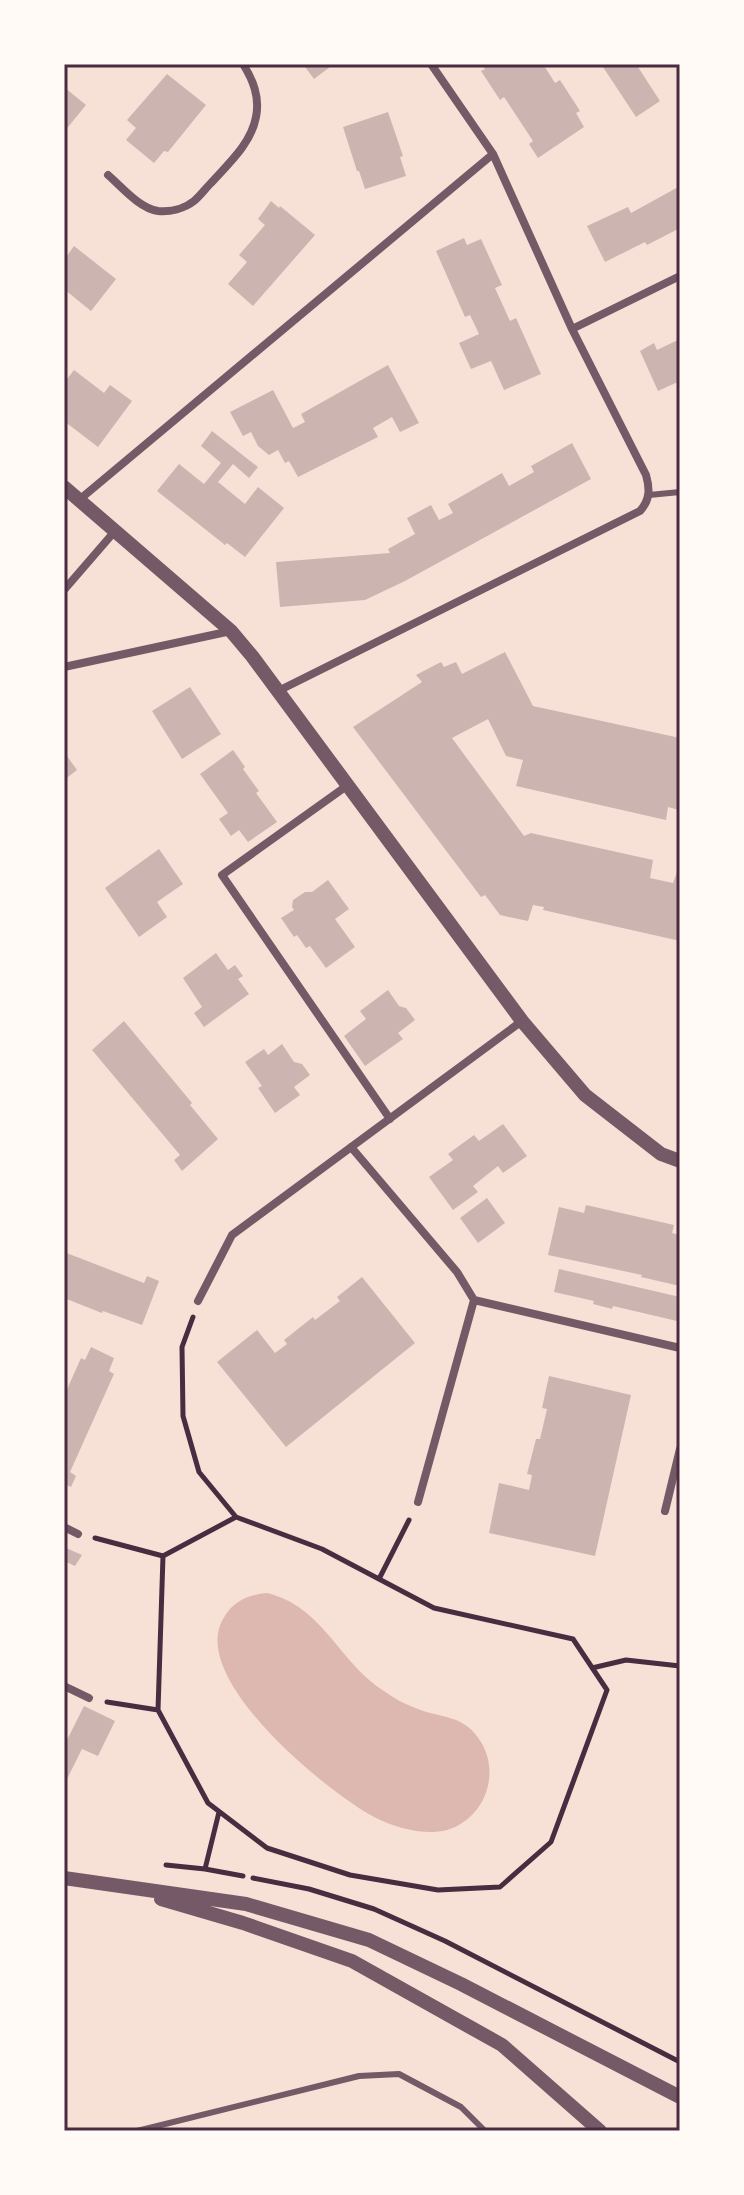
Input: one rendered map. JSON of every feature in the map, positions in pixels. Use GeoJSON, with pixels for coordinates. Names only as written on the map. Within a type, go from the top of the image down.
{"type":"FeatureCollection","features":[{"type":"Feature","properties":{"kind":"street"},"geometry":{"type":"LineString","coordinates":[[108,175],[147,207],[171,211],[193,202],[250,136],[256,118],[257,98],[253,79],[243,64]]}},
{"type":"Feature","properties":{"kind":"street"},"geometry":{"type":"LineString","coordinates":[[278,691],[640,511],[649,495],[646,475],[572,329],[493,154],[431,64]]}},
{"type":"Feature","properties":{"kind":"street"},"geometry":{"type":"LineString","coordinates":[[79,500],[493,154]]}},
{"type":"Feature","properties":{"kind":"street"},"geometry":{"type":"LineString","coordinates":[[572,329],[680,276]]}},
{"type":"Feature","properties":{"kind":"street"},"geometry":{"type":"LineString","coordinates":[[64,487],[231,631],[522,1021],[585,1095],[661,1154],[680,1161]]}},
{"type":"Feature","properties":{"kind":"street"},"geometry":{"type":"LineString","coordinates":[[64,590],[115,531]]}},
{"type":"Feature","properties":{"kind":"street"},"geometry":{"type":"LineString","coordinates":[[64,667],[231,631]]}},
{"type":"Feature","properties":{"kind":"street"},"geometry":{"type":"LineString","coordinates":[[348,785],[222,875],[390,1119]]}},
{"type":"Feature","properties":{"kind":"street"},"geometry":{"type":"LineString","coordinates":[[198,1301],[232,1235],[522,1021]]}},
{"type":"Feature","properties":{"kind":"street"},"geometry":{"type":"LineString","coordinates":[[351,1147],[457,1272],[474,1300],[680,1348]]}},
{"type":"Feature","properties":{"kind":"street"},"geometry":{"type":"LineString","coordinates":[[418,1502],[474,1300]]}},
{"type":"Feature","properties":{"kind":"street"},"geometry":{"type":"LineString","coordinates":[[665,1511],[680,1449]]}},
{"type":"Feature","properties":{"kind":"street"},"geometry":{"type":"LineString","coordinates":[[64,1527],[78,1534]]}},
{"type":"Feature","properties":{"kind":"street"},"geometry":{"type":"LineString","coordinates":[[64,1686],[89,1698]]}},
{"type":"Feature","properties":{"kind":"street"},"geometry":{"type":"LineString","coordinates":[[64,1878],[246,1904],[369,1940],[680,2097]]}},
{"type":"Feature","properties":{"kind":"street"},"geometry":{"type":"LineString","coordinates":[[111,1884],[243,1923],[352,1961],[502,2045],[600,2131]]}},
{"type":"Feature","properties":{"kind":"lane"},"geometry":{"type":"LineString","coordinates":[[649,495],[680,492]]}},
{"type":"Feature","properties":{"kind":"lane"},"geometry":{"type":"LineString","coordinates":[[137,2131],[359,2076],[399,2074],[461,2107],[485,2131]]}},
{"type":"Feature","properties":{"kind":"path"},"geometry":{"type":"LineString","coordinates":[[163,1556],[158,1710],[208,1803],[267,1848],[350,1875],[438,1890],[500,1887],[551,1842],[607,1690],[573,1639],[434,1608],[322,1549],[236,1517],[199,1472],[183,1416],[182,1347],[198,1301]]}},
{"type":"Feature","properties":{"kind":"path"},"geometry":{"type":"LineString","coordinates":[[379,1579],[418,1502]]}},
{"type":"Feature","properties":{"kind":"path"},"geometry":{"type":"LineString","coordinates":[[78,1534],[163,1556],[236,1517]]}},
{"type":"Feature","properties":{"kind":"path"},"geometry":{"type":"LineString","coordinates":[[592,1668],[626,1660],[680,1666]]}},
{"type":"Feature","properties":{"kind":"path"},"geometry":{"type":"LineString","coordinates":[[89,1698],[158,1710]]}},
{"type":"Feature","properties":{"kind":"path"},"geometry":{"type":"LineString","coordinates":[[205,1869],[219,1812]]}},
{"type":"Feature","properties":{"kind":"shaded area"},"geometry":{"type":"Polygon","coordinates":[[[267,1593],[302,1609],[366,1677],[385,1692],[423,1711],[459,1721],[474,1733],[487,1755],[489,1781],[479,1806],[471,1816],[438,1832],[411,1830],[384,1822],[327,1785],[269,1732],[244,1702],[226,1672],[218,1644],[223,1619],[231,1608],[247,1597],[267,1593]]]}},
{"type":"Feature","properties":{"kind":"building"},"geometry":{"type":"Polygon","coordinates":[[[303,64],[334,64],[314,79],[303,64]]]}},
{"type":"Feature","properties":{"kind":"building"},"geometry":{"type":"Polygon","coordinates":[[[481,64],[543,64],[555,83],[560,80],[580,111],[576,113],[584,127],[538,158],[529,144],[533,141],[504,97],[500,100],[481,71],[485,69],[481,64]]]}},
{"type":"Feature","properties":{"kind":"building"},"geometry":{"type":"Polygon","coordinates":[[[601,64],[636,64],[660,101],[636,117],[601,64]]]}},
{"type":"Feature","properties":{"kind":"building"},"geometry":{"type":"Polygon","coordinates":[[[167,74],[206,105],[168,152],[164,151],[154,163],[126,140],[136,128],[127,120],[167,74]]]}},
{"type":"Feature","properties":{"kind":"building"},"geometry":{"type":"Polygon","coordinates":[[[64,87],[86,105],[64,132],[64,87]]]}},
{"type":"Feature","properties":{"kind":"building"},"geometry":{"type":"Polygon","coordinates":[[[388,112],[403,156],[400,157],[406,176],[365,189],[343,127],[388,112]]]}},
{"type":"Feature","properties":{"kind":"building"},"geometry":{"type":"Polygon","coordinates":[[[680,186],[680,228],[605,262],[587,226],[628,207],[631,213],[680,186]]]}},
{"type":"Feature","properties":{"kind":"building"},"geometry":{"type":"Polygon","coordinates":[[[271,201],[315,235],[253,306],[228,284],[247,262],[239,255],[265,225],[258,219],[271,201]]]}},
{"type":"Feature","properties":{"kind":"building"},"geometry":{"type":"Polygon","coordinates":[[[464,238],[467,245],[481,239],[502,285],[495,288],[510,321],[516,318],[541,374],[504,390],[491,361],[471,369],[459,343],[479,334],[470,315],[465,317],[436,251],[464,238]]]}},
{"type":"Feature","properties":{"kind":"building"},"geometry":{"type":"Polygon","coordinates":[[[74,246],[116,279],[91,311],[64,289],[64,260],[74,246]]]}},
{"type":"Feature","properties":{"kind":"building"},"geometry":{"type":"Polygon","coordinates":[[[680,339],[680,381],[658,391],[640,351],[654,343],[657,350],[680,339]]]}},
{"type":"Feature","properties":{"kind":"building"},"geometry":{"type":"Polygon","coordinates":[[[388,365],[419,423],[400,432],[392,417],[373,428],[378,437],[298,477],[278,450],[269,455],[258,446],[251,432],[243,436],[230,412],[273,390],[293,428],[305,422],[301,414],[388,365]]]}},
{"type":"Feature","properties":{"kind":"building"},"geometry":{"type":"Polygon","coordinates":[[[74,370],[104,393],[110,385],[132,401],[98,447],[64,421],[64,383],[74,370]]]}},
{"type":"Feature","properties":{"kind":"building"},"geometry":{"type":"Polygon","coordinates":[[[212,431],[258,467],[249,478],[233,464],[218,482],[245,504],[258,487],[284,508],[245,557],[227,543],[225,545],[157,491],[179,464],[204,484],[221,463],[201,446],[212,431]]]}},
{"type":"Feature","properties":{"kind":"building"},"geometry":{"type":"Polygon","coordinates":[[[572,443],[591,479],[365,600],[280,607],[276,562],[390,553],[388,549],[415,534],[407,518],[431,505],[439,520],[453,513],[448,504],[502,473],[509,486],[534,472],[531,466],[572,443]]]}},
{"type":"Feature","properties":{"kind":"building"},"geometry":{"type":"Polygon","coordinates":[[[505,652],[533,706],[680,738],[680,808],[668,807],[666,820],[516,786],[523,760],[506,756],[488,719],[452,738],[524,836],[531,833],[653,860],[650,878],[673,883],[680,864],[680,941],[543,910],[544,907],[533,905],[528,921],[500,915],[485,895],[481,897],[353,727],[422,682],[416,675],[441,662],[444,667],[456,662],[462,674],[505,652]]]}},
{"type":"Feature","properties":{"kind":"building"},"geometry":{"type":"Polygon","coordinates":[[[190,687],[221,734],[182,759],[152,711],[190,687]]]}},
{"type":"Feature","properties":{"kind":"building"},"geometry":{"type":"Polygon","coordinates":[[[233,750],[259,791],[256,793],[277,822],[248,842],[239,830],[231,836],[219,819],[228,813],[200,774],[233,750]]]}},
{"type":"Feature","properties":{"kind":"building"},"geometry":{"type":"Polygon","coordinates":[[[64,752],[77,770],[64,780],[64,752]]]}},
{"type":"Feature","properties":{"kind":"building"},"geometry":{"type":"Polygon","coordinates":[[[159,849],[183,884],[157,902],[167,917],[139,937],[105,888],[159,849]]]}},
{"type":"Feature","properties":{"kind":"building"},"geometry":{"type":"Polygon","coordinates":[[[328,880],[349,909],[335,919],[355,947],[326,968],[310,946],[306,948],[297,935],[294,937],[281,918],[294,910],[293,900],[305,892],[312,892],[328,880]]]}},
{"type":"Feature","properties":{"kind":"building"},"geometry":{"type":"Polygon","coordinates":[[[216,953],[228,970],[235,965],[243,976],[238,979],[249,994],[204,1027],[194,1013],[202,1007],[183,978],[216,953]]]}},
{"type":"Feature","properties":{"kind":"building"},"geometry":{"type":"Polygon","coordinates":[[[388,990],[399,1006],[406,1008],[415,1020],[398,1033],[403,1039],[365,1066],[344,1036],[366,1019],[360,1011],[388,990]]]}},
{"type":"Feature","properties":{"kind":"building"},"geometry":{"type":"Polygon","coordinates":[[[124,1021],[218,1139],[182,1171],[174,1160],[180,1155],[92,1050],[124,1021]]]}},
{"type":"Feature","properties":{"kind":"building"},"geometry":{"type":"Polygon","coordinates":[[[282,1044],[294,1062],[302,1064],[310,1075],[294,1087],[300,1095],[275,1113],[258,1088],[262,1086],[245,1062],[264,1049],[268,1055],[282,1044]]]}},
{"type":"Feature","properties":{"kind":"building"},"geometry":{"type":"Polygon","coordinates":[[[503,1124],[527,1156],[503,1173],[498,1166],[473,1186],[478,1192],[453,1210],[429,1177],[453,1160],[448,1154],[474,1135],[479,1141],[503,1124]]]}},
{"type":"Feature","properties":{"kind":"building"},"geometry":{"type":"Polygon","coordinates":[[[487,1198],[505,1223],[478,1243],[460,1218],[487,1198]]]}},
{"type":"Feature","properties":{"kind":"building"},"geometry":{"type":"Polygon","coordinates":[[[586,1205],[674,1225],[672,1233],[680,1235],[680,1286],[548,1255],[559,1207],[584,1213],[586,1205]]]}},
{"type":"Feature","properties":{"kind":"building"},"geometry":{"type":"Polygon","coordinates":[[[64,1252],[144,1283],[147,1276],[159,1281],[142,1325],[64,1298],[64,1252]]]}},
{"type":"Feature","properties":{"kind":"building"},"geometry":{"type":"Polygon","coordinates":[[[559,1269],[680,1297],[677,1321],[613,1306],[612,1309],[593,1304],[594,1301],[554,1292],[559,1269]]]}},
{"type":"Feature","properties":{"kind":"building"},"geometry":{"type":"Polygon","coordinates":[[[362,1277],[415,1343],[286,1447],[217,1362],[257,1330],[275,1353],[287,1344],[284,1340],[340,1301],[337,1297],[362,1277]]]}},
{"type":"Feature","properties":{"kind":"building"},"geometry":{"type":"Polygon","coordinates":[[[91,1347],[114,1358],[109,1371],[114,1374],[70,1472],[76,1476],[71,1487],[64,1484],[64,1396],[81,1358],[85,1360],[91,1347]]]}},
{"type":"Feature","properties":{"kind":"building"},"geometry":{"type":"Polygon","coordinates":[[[549,1376],[631,1395],[595,1556],[489,1533],[499,1483],[529,1490],[532,1475],[527,1474],[547,1409],[542,1408],[549,1376]]]}},
{"type":"Feature","properties":{"kind":"building"},"geometry":{"type":"Polygon","coordinates":[[[64,1547],[82,1555],[75,1566],[64,1561],[64,1547]]]}},
{"type":"Feature","properties":{"kind":"building"},"geometry":{"type":"Polygon","coordinates":[[[84,1706],[115,1721],[98,1756],[82,1749],[66,1781],[64,1746],[84,1706]]]}}]}
